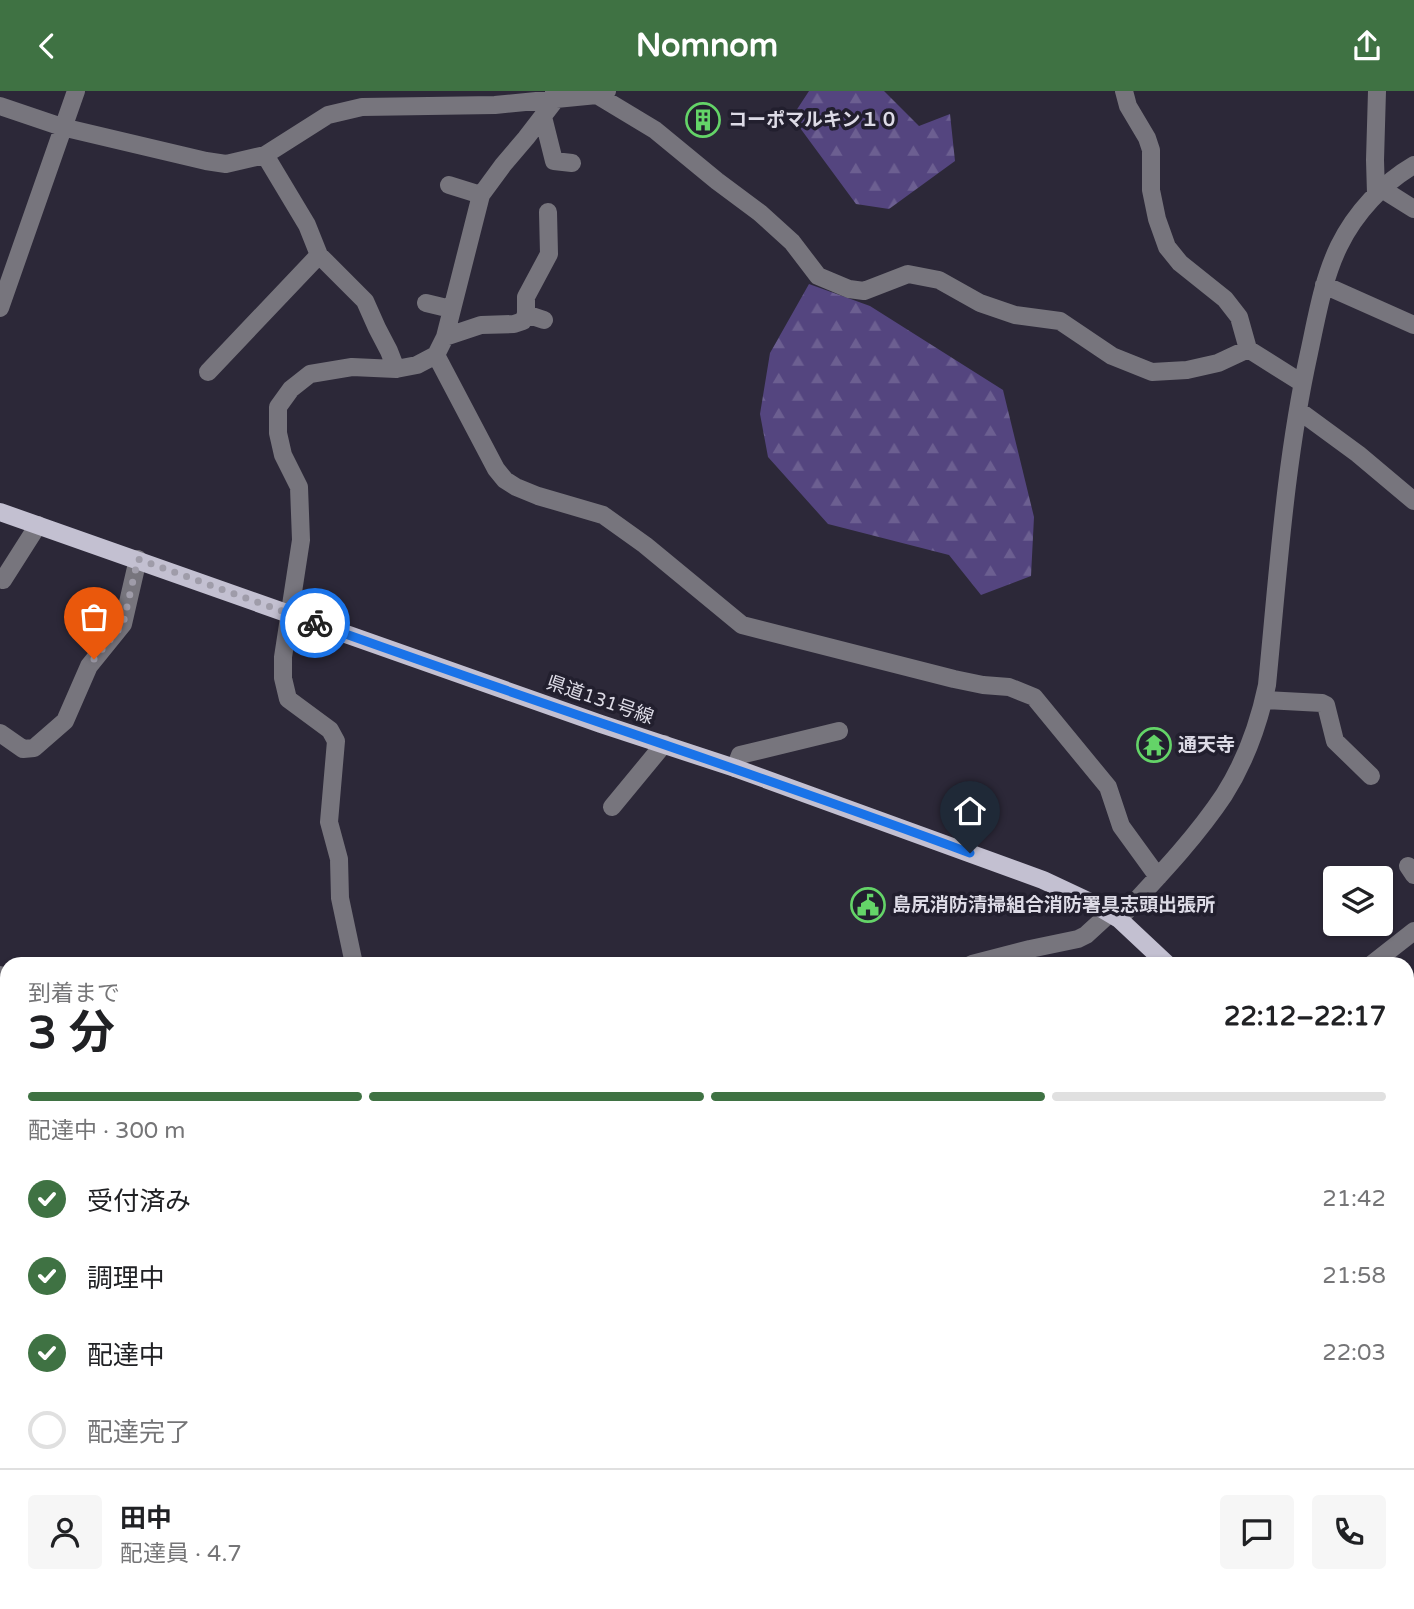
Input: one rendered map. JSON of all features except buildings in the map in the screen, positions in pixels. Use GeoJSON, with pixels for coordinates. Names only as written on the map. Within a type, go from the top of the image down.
{"type":"FeatureCollection","features":[{"type":"Feature","properties":{"kind":"main road","name":"県道131号線"},"geometry":{"type":"LineString","coordinates":[[0,512],[601,724],[735,768],[1044,880],[1114,916],[1159,957]]}},
{"type":"Feature","properties":{"kind":"street"},"geometry":{"type":"LineString","coordinates":[[0,308],[76,91]]}},
{"type":"Feature","properties":{"kind":"street"},"geometry":{"type":"LineString","coordinates":[[1124,91],[1128,106],[1151,149],[1151,190],[1167,247],[1180,263],[1225,299],[1239,317],[1248,349],[1302,383]]}},
{"type":"Feature","properties":{"kind":"street"},"geometry":{"type":"LineString","coordinates":[[1377,91],[1375,160],[1379,191]]}},
{"type":"Feature","properties":{"kind":"street"},"geometry":{"type":"LineString","coordinates":[[0,106],[62,127],[226,164],[265,155],[328,115],[362,107],[495,105],[555,95],[602,93],[655,130],[776,226],[818,276],[849,289],[864,291],[908,274],[939,279],[981,303],[1015,316],[1060,321],[1112,356],[1152,372],[1186,370],[1218,363],[1248,349]]}},
{"type":"Feature","properties":{"kind":"street"},"geometry":{"type":"LineString","coordinates":[[353,957],[340,898],[339,859],[329,822],[336,741],[330,730],[288,699],[285,693],[283,657],[301,540],[299,487],[283,455],[278,433],[278,407],[291,389],[310,374],[352,367],[396,369],[417,365],[436,355],[445,337],[481,195],[543,117],[555,95]]}},
{"type":"Feature","properties":{"kind":"street"},"geometry":{"type":"LineString","coordinates":[[543,117],[554,161],[572,163]]}},
{"type":"Feature","properties":{"kind":"street"},"geometry":{"type":"LineString","coordinates":[[265,155],[307,226],[319,255],[365,301],[396,369]]}},
{"type":"Feature","properties":{"kind":"street"},"geometry":{"type":"LineString","coordinates":[[999,957],[1078,939],[1114,916],[1158,877],[1224,795],[1248,747],[1261,713],[1267,685],[1287,486],[1302,383],[1324,285],[1344,236],[1362,211],[1379,191],[1414,165]]}},
{"type":"Feature","properties":{"kind":"street"},"geometry":{"type":"LineString","coordinates":[[449,185],[481,195]]}},
{"type":"Feature","properties":{"kind":"street"},"geometry":{"type":"LineString","coordinates":[[1379,191],[1414,209]]}},
{"type":"Feature","properties":{"kind":"street"},"geometry":{"type":"LineString","coordinates":[[445,337],[481,325],[514,324],[523,321],[526,314],[526,297],[549,254],[548,212]]}},
{"type":"Feature","properties":{"kind":"street"},"geometry":{"type":"LineString","coordinates":[[208,372],[319,255]]}},
{"type":"Feature","properties":{"kind":"street"},"geometry":{"type":"LineString","coordinates":[[1324,285],[1414,325]]}},
{"type":"Feature","properties":{"kind":"street"},"geometry":{"type":"LineString","coordinates":[[426,303],[451,309]]}},
{"type":"Feature","properties":{"kind":"street"},"geometry":{"type":"LineString","coordinates":[[526,314],[544,320]]}},
{"type":"Feature","properties":{"kind":"street"},"geometry":{"type":"LineString","coordinates":[[436,355],[496,469],[505,480],[538,496],[603,515],[645,545],[742,625],[954,679],[1009,687],[1034,697],[1108,787],[1121,826],[1158,877]]}},
{"type":"Feature","properties":{"kind":"street"},"geometry":{"type":"LineString","coordinates":[[1298,410],[1358,454],[1414,501]]}},
{"type":"Feature","properties":{"kind":"street"},"geometry":{"type":"LineString","coordinates":[[0,578],[3,580],[38,525]]}},
{"type":"Feature","properties":{"kind":"street"},"geometry":{"type":"LineString","coordinates":[[0,733],[23,748],[34,748],[65,721],[89,666],[123,624],[138,559]]}},
{"type":"Feature","properties":{"kind":"street"},"geometry":{"type":"LineString","coordinates":[[1264,700],[1325,705],[1335,741],[1371,776]]}},
{"type":"Feature","properties":{"kind":"street"},"geometry":{"type":"LineString","coordinates":[[735,768],[740,755],[839,731]]}},
{"type":"Feature","properties":{"kind":"street"},"geometry":{"type":"LineString","coordinates":[[612,807],[664,744]]}},
{"type":"Feature","properties":{"kind":"street"},"geometry":{"type":"LineString","coordinates":[[1382,957],[1414,931]]}},
{"type":"Feature","properties":{"kind":"green space"},"geometry":{"type":"Polygon","coordinates":[[[809,91],[884,91],[919,126],[950,114],[955,161],[889,209],[856,204],[792,117],[809,91]]]}},
{"type":"Feature","properties":{"kind":"green space"},"geometry":{"type":"Polygon","coordinates":[[[809,284],[870,306],[1003,390],[1034,517],[1031,576],[981,595],[949,555],[828,524],[768,457],[760,414],[770,353],[809,284]]]}},
{"type":"Feature","properties":{"kind":"way so far"},"geometry":{"type":"LineString","coordinates":[[94,659],[123,624],[138,559],[315,623]]}},
{"type":"Feature","properties":{"kind":"place","name":"コーポマルキン１０"},"geometry":{"type":"Point","coordinates":[703,120]}},
{"type":"Feature","properties":{"kind":"place","name":"通天寺"},"geometry":{"type":"Point","coordinates":[1154,745]}},
{"type":"Feature","properties":{"kind":"place","name":"島尻消防清掃組合消防署具志頭出張所"},"geometry":{"type":"Point","coordinates":[868,905]}},
{"type":"Feature","properties":{"kind":"route"},"geometry":{"type":"LineString","coordinates":[[315,623],[601,724],[735,768],[970,853]]}}]}
